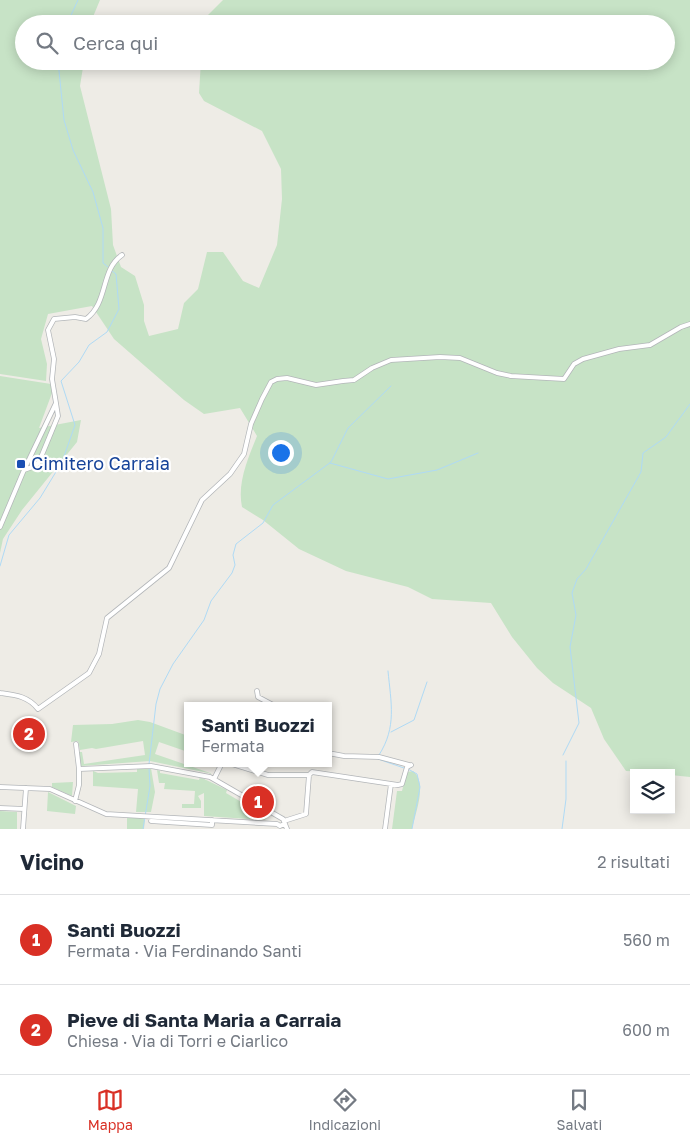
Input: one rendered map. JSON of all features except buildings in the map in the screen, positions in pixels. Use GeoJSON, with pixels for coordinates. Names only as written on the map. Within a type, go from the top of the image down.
{"type":"FeatureCollection","features":[{"type":"Feature","properties":{"kind":"street"},"geometry":{"type":"LineString","coordinates":[[24,470],[35,466],[39,462],[58,416],[52,379],[54,359],[48,330],[54,319],[75,317],[86,319],[95,312],[104,293],[108,275],[115,259],[122,255]]}},
{"type":"Feature","properties":{"kind":"street"},"geometry":{"type":"LineString","coordinates":[[0,693],[18,695],[32,702],[38,709],[89,673],[99,654],[107,618],[170,568],[202,500],[214,491],[230,474],[244,454],[250,424],[271,382],[287,378],[316,385],[354,380],[392,360],[445,356],[460,358],[496,373],[511,376],[564,379],[574,364],[582,359],[619,349],[650,345],[681,327],[690,324]]}},
{"type":"Feature","properties":{"kind":"street"},"geometry":{"type":"LineString","coordinates":[[0,526],[37,441],[56,404]]}},
{"type":"Feature","properties":{"kind":"street"},"geometry":{"type":"LineString","coordinates":[[37,441],[46,445]]}},
{"type":"Feature","properties":{"kind":"street"},"geometry":{"type":"LineString","coordinates":[[257,691],[258,697],[268,702]]}},
{"type":"Feature","properties":{"kind":"street"},"geometry":{"type":"LineString","coordinates":[[75,801],[79,784],[76,744]]}},
{"type":"Feature","properties":{"kind":"street"},"geometry":{"type":"LineString","coordinates":[[242,767],[268,775],[309,775],[312,772],[402,784],[410,765],[379,757],[332,754]]}},
{"type":"Feature","properties":{"kind":"street"},"geometry":{"type":"LineString","coordinates":[[79,769],[143,765],[214,779],[279,819],[287,829]]}},
{"type":"Feature","properties":{"kind":"street"},"geometry":{"type":"LineString","coordinates":[[214,779],[220,767]]}},
{"type":"Feature","properties":{"kind":"street"},"geometry":{"type":"LineString","coordinates":[[0,787],[50,789],[100,813],[283,825],[306,814],[309,775]]}},
{"type":"Feature","properties":{"kind":"street"},"geometry":{"type":"LineString","coordinates":[[385,829],[391,784]]}},
{"type":"Feature","properties":{"kind":"street"},"geometry":{"type":"LineString","coordinates":[[23,829],[26,788]]}},
{"type":"Feature","properties":{"kind":"street"},"geometry":{"type":"LineString","coordinates":[[0,808],[24,809]]}},
{"type":"Feature","properties":{"kind":"street"},"geometry":{"type":"LineString","coordinates":[[150,816],[151,828]]}},
{"type":"Feature","properties":{"kind":"street"},"geometry":{"type":"LineString","coordinates":[[277,824],[279,819]]}},
{"type":"Feature","properties":{"kind":"street"},"geometry":{"type":"LineString","coordinates":[[151,822],[212,825],[212,820]]}},
{"type":"Feature","properties":{"kind":"green space"},"geometry":{"type":"Polygon","coordinates":[[[0,0],[100,0],[94,15],[15,15],[15,70],[83,70],[80,86],[111,209],[113,245],[121,267],[135,276],[144,305],[144,321],[149,336],[178,329],[184,303],[198,289],[207,252],[223,252],[243,281],[259,288],[277,245],[282,199],[281,169],[262,131],[204,101],[199,93],[200,70],[675,70],[675,15],[208,15],[223,0],[690,0],[690,777],[675,775],[675,769],[630,769],[630,771],[626,771],[604,739],[591,708],[553,683],[537,668],[512,637],[491,603],[432,599],[408,587],[346,571],[299,549],[263,520],[242,507],[242,480],[257,436],[240,408],[204,414],[184,400],[114,339],[92,306],[48,314],[41,339],[47,364],[46,381],[0,374],[0,0]]]}},
{"type":"Feature","properties":{"kind":"green space"},"geometry":{"type":"Polygon","coordinates":[[[0,376],[51,384],[52,393],[39,428],[81,420],[77,442],[22,510],[3,539],[0,553],[0,376]]]}},
{"type":"Feature","properties":{"kind":"green space"},"geometry":{"type":"Polygon","coordinates":[[[138,720],[150,722],[184,735],[184,751],[159,742],[155,754],[184,764],[184,767],[193,767],[213,774],[150,761],[81,766],[79,752],[82,752],[84,764],[145,755],[143,741],[80,750],[78,741],[71,742],[73,725],[112,724],[138,720]]]}},
{"type":"Feature","properties":{"kind":"green space"},"geometry":{"type":"Polygon","coordinates":[[[137,768],[151,768],[155,792],[151,812],[136,812],[138,789],[93,786],[93,771],[98,773],[137,772],[137,768]]]}},
{"type":"Feature","properties":{"kind":"green space"},"geometry":{"type":"Polygon","coordinates":[[[157,770],[160,773],[199,780],[200,777],[227,790],[226,793],[267,817],[265,820],[204,816],[204,793],[198,796],[201,801],[201,808],[182,808],[182,804],[194,804],[195,791],[164,789],[165,783],[159,783],[157,770]]]}},
{"type":"Feature","properties":{"kind":"green space"},"geometry":{"type":"Polygon","coordinates":[[[413,771],[420,783],[420,791],[412,829],[392,829],[397,791],[402,791],[407,772],[413,771]]]}},
{"type":"Feature","properties":{"kind":"green space"},"geometry":{"type":"Polygon","coordinates":[[[73,782],[72,796],[52,787],[52,783],[73,782]]]}},
{"type":"Feature","properties":{"kind":"green space"},"geometry":{"type":"Polygon","coordinates":[[[48,792],[76,806],[75,814],[47,811],[48,792]]]}},
{"type":"Feature","properties":{"kind":"green space"},"geometry":{"type":"Polygon","coordinates":[[[0,811],[17,812],[17,829],[0,829],[0,811]]]}},
{"type":"Feature","properties":{"kind":"green space"},"geometry":{"type":"Polygon","coordinates":[[[127,818],[145,818],[144,829],[127,829],[127,818]]]}},
{"type":"Feature","properties":{"kind":"waterway"},"geometry":{"type":"LineString","coordinates":[[71,15],[78,0]]}},
{"type":"Feature","properties":{"kind":"waterway"},"geometry":{"type":"LineString","coordinates":[[59,70],[64,120],[73,150],[93,192],[103,228],[103,263],[108,267]]}},
{"type":"Feature","properties":{"kind":"waterway"},"geometry":{"type":"LineString","coordinates":[[0,566],[9,535],[40,498],[62,462],[75,425],[61,381],[79,362],[89,345],[107,332],[119,309],[116,274],[112,271]]}},
{"type":"Feature","properties":{"kind":"waterway"},"geometry":{"type":"LineString","coordinates":[[149,764],[156,704],[160,689],[173,664],[204,620],[211,601],[232,573],[235,565],[233,555],[236,544],[263,523],[273,505],[331,462],[348,428],[391,386]]}},
{"type":"Feature","properties":{"kind":"waterway"},"geometry":{"type":"LineString","coordinates":[[563,755],[579,723],[570,647],[576,615],[572,593],[577,579],[586,569],[641,472],[643,453],[666,437],[690,404]]}},
{"type":"Feature","properties":{"kind":"waterway"},"geometry":{"type":"LineString","coordinates":[[330,463],[388,479],[437,470],[478,453]]}},
{"type":"Feature","properties":{"kind":"waterway"},"geometry":{"type":"LineString","coordinates":[[379,755],[385,745],[391,725],[388,671]]}},
{"type":"Feature","properties":{"kind":"waterway"},"geometry":{"type":"LineString","coordinates":[[391,732],[414,720],[427,682]]}},
{"type":"Feature","properties":{"kind":"waterway"},"geometry":{"type":"LineString","coordinates":[[378,759],[404,768]]}},
{"type":"Feature","properties":{"kind":"waterway"},"geometry":{"type":"LineString","coordinates":[[562,829],[566,799],[566,761]]}},
{"type":"Feature","properties":{"kind":"waterway"},"geometry":{"type":"LineString","coordinates":[[143,829],[150,786],[149,768]]}},
{"type":"Feature","properties":{"kind":"waterway"},"geometry":{"type":"LineString","coordinates":[[408,769],[417,774],[420,787],[412,829]]}},
{"type":"Feature","properties":{"kind":"place","name":"Cimitero Carraia"},"geometry":{"type":"Point","coordinates":[21,464]}},
{"type":"Feature","properties":{"kind":"place","name":"Pieve di Santa Maria a Carraia"},"geometry":{"type":"Point","coordinates":[29,734]}},
{"type":"Feature","properties":{"kind":"place","name":"Santi Buozzi"},"geometry":{"type":"Point","coordinates":[258,802]}}]}
